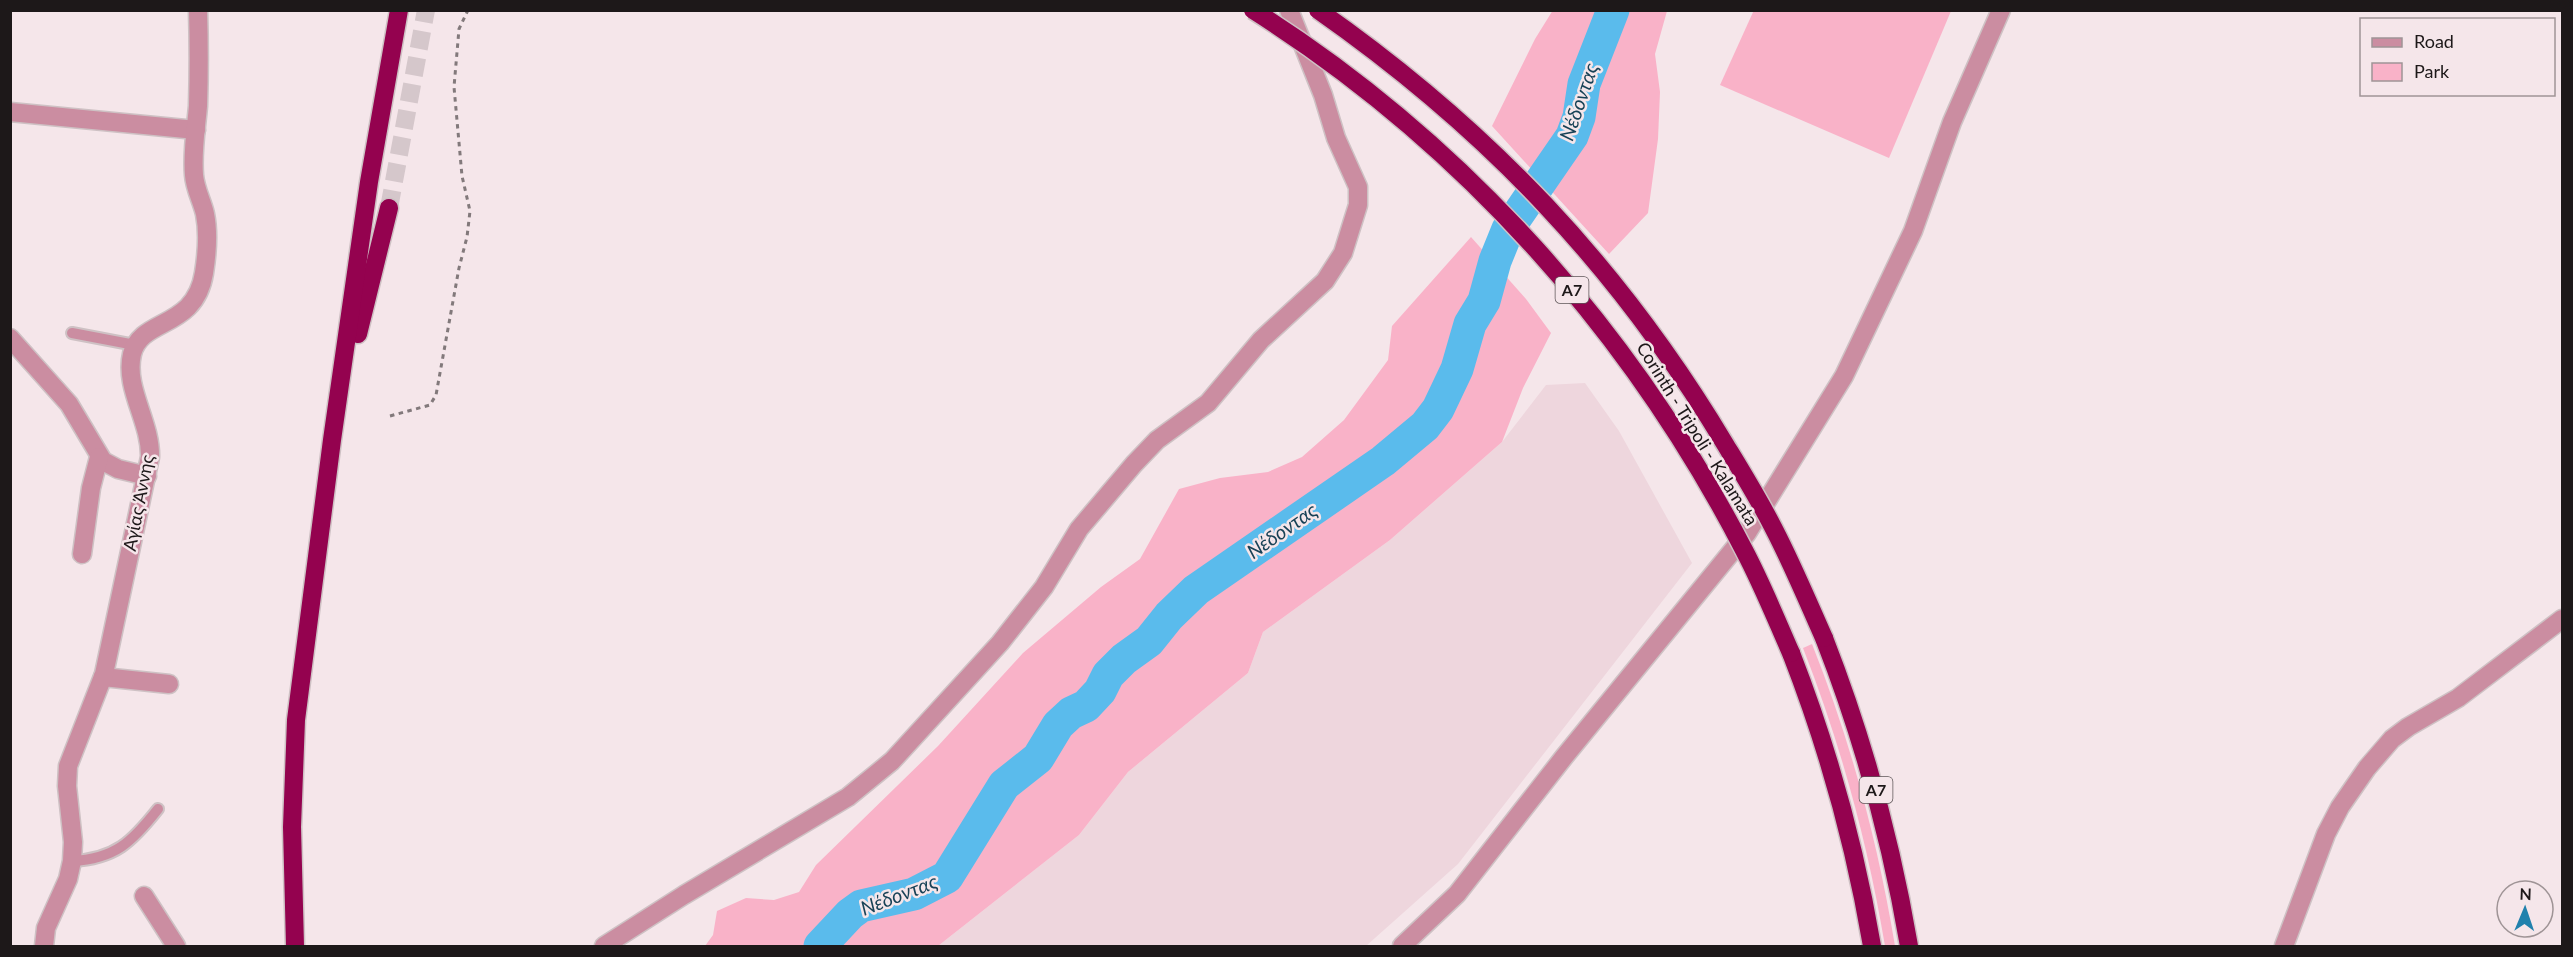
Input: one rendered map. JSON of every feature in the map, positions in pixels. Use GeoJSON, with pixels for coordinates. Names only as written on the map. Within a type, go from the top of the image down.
{"type":"FeatureCollection","features":[{"type":"Feature","properties":{"kind":"highway"},"geometry":{"type":"LineString","coordinates":[[295,946],[292,826],[296,720],[332,440],[369,182],[399,10]]}},
{"type":"Feature","properties":{"kind":"highway","name":"Corinth - Tripoli - Kalamata"},"geometry":{"type":"LineString","coordinates":[[1253,10],[1327,61],[1442,153],[1518,228],[1583,302],[1648,390],[1713,494],[1744,550],[1791,653],[1814,713],[1842,805],[1872,946]]}},
{"type":"Feature","properties":{"kind":"highway","name":"Corinth - Tripoli - Kalamata"},"geometry":{"type":"LineString","coordinates":[[1318,10],[1399,70],[1488,146],[1568,229],[1611,279],[1676,367],[1743,474],[1774,529],[1824,638],[1844,690],[1877,793],[1909,946]]}},
{"type":"Feature","properties":{"kind":"highway"},"geometry":{"type":"LineString","coordinates":[[332,440],[389,208]]}},
{"type":"Feature","properties":{"kind":"street"},"geometry":{"type":"LineString","coordinates":[[135,345],[153,330],[189,308],[196,301],[202,284],[208,235],[205,212],[194,175],[199,75],[198,10]]}},
{"type":"Feature","properties":{"kind":"street"},"geometry":{"type":"LineString","coordinates":[[604,946],[684,895],[848,797],[892,761],[1000,644],[1044,587],[1079,529],[1134,464],[1156,440],[1208,403],[1261,340],[1325,281],[1342,253],[1358,205],[1358,187],[1336,138],[1323,95],[1289,10]]}},
{"type":"Feature","properties":{"kind":"street"},"geometry":{"type":"LineString","coordinates":[[1402,946],[1456,894],[1564,757],[1747,533],[1849,365],[1913,231],[1952,122],[2001,10]]}},
{"type":"Feature","properties":{"kind":"street"},"geometry":{"type":"LineString","coordinates":[[10,112],[196,130]]}},
{"type":"Feature","properties":{"kind":"street"},"geometry":{"type":"LineString","coordinates":[[10,338],[69,404],[99,457],[111,466],[147,476]]}},
{"type":"Feature","properties":{"kind":"street","name":"Αγίας Άννης"},"geometry":{"type":"LineString","coordinates":[[44,946],[46,928],[68,879],[72,861],[73,842],[67,786],[68,766],[103,677],[150,457],[149,437],[132,378],[131,359],[135,345]]}},
{"type":"Feature","properties":{"kind":"street"},"geometry":{"type":"LineString","coordinates":[[82,554],[91,488],[99,457]]}},
{"type":"Feature","properties":{"kind":"street"},"geometry":{"type":"LineString","coordinates":[[2284,946],[2326,834],[2340,807],[2367,768],[2392,739],[2408,726],[2458,698],[2562,619]]}},
{"type":"Feature","properties":{"kind":"street"},"geometry":{"type":"LineString","coordinates":[[103,677],[169,684]]}},
{"type":"Feature","properties":{"kind":"street"},"geometry":{"type":"LineString","coordinates":[[144,896],[176,946]]}},
{"type":"Feature","properties":{"kind":"lane"},"geometry":{"type":"LineString","coordinates":[[72,333],[135,345]]}},
{"type":"Feature","properties":{"kind":"lane"},"geometry":{"type":"LineString","coordinates":[[72,861],[105,857],[124,846],[145,826],[158,809]]}},
{"type":"Feature","properties":{"kind":"path"},"geometry":{"type":"LineString","coordinates":[[390,416],[430,405],[436,394],[467,237],[470,211],[462,176],[454,87],[459,29],[468,10]]}},
{"type":"Feature","properties":{"kind":"shaded area"},"geometry":{"type":"Polygon","coordinates":[[[1585,383],[1619,431],[1692,563],[1458,864],[1366,946],[938,946],[1079,835],[1128,772],[1248,673],[1263,632],[1390,540],[1502,442],[1546,385],[1585,383]]]}},
{"type":"Feature","properties":{"kind":"green space"},"geometry":{"type":"Polygon","coordinates":[[[1553,10],[1667,11],[1655,54],[1660,92],[1658,139],[1648,213],[1609,254],[1492,126],[1535,39],[1553,10]]]}},
{"type":"Feature","properties":{"kind":"green space"},"geometry":{"type":"Polygon","coordinates":[[[1754,10],[1951,11],[1889,158],[1720,85],[1754,10]]]}},
{"type":"Feature","properties":{"kind":"green space"},"geometry":{"type":"Polygon","coordinates":[[[1471,237],[1526,299],[1551,333],[1523,388],[1502,442],[1390,540],[1263,632],[1248,673],[1128,772],[1079,835],[938,946],[705,946],[713,935],[717,911],[746,898],[774,900],[799,892],[816,865],[938,746],[1023,653],[1101,587],[1140,559],[1179,489],[1220,478],[1268,472],[1302,457],[1344,420],[1388,360],[1392,326],[1471,237]]]}},
{"type":"Feature","properties":{"kind":"green space"},"geometry":{"type":"Polygon","coordinates":[[[1812,644],[1839,718],[1862,793],[1895,946],[1885,946],[1862,832],[1852,795],[1817,684],[1803,648],[1812,644]]]}},
{"type":"Feature","properties":{"kind":"waterway","name":"Νέδoντας"},"geometry":{"type":"LineString","coordinates":[[820,946],[850,914],[861,906],[914,894],[947,877],[1004,785],[1038,758],[1058,725],[1071,713],[1086,706],[1100,691],[1108,675],[1124,659],[1149,641],[1169,616],[1196,590],[1383,461],[1425,426],[1438,409],[1457,369],[1470,324],[1484,301],[1495,261],[1508,229],[1572,136],[1579,117],[1584,84],[1613,10]]}},
{"type":"Feature","properties":{"kind":"tunnel"},"geometry":{"type":"LineString","coordinates":[[389,208],[426,10]]}}]}
